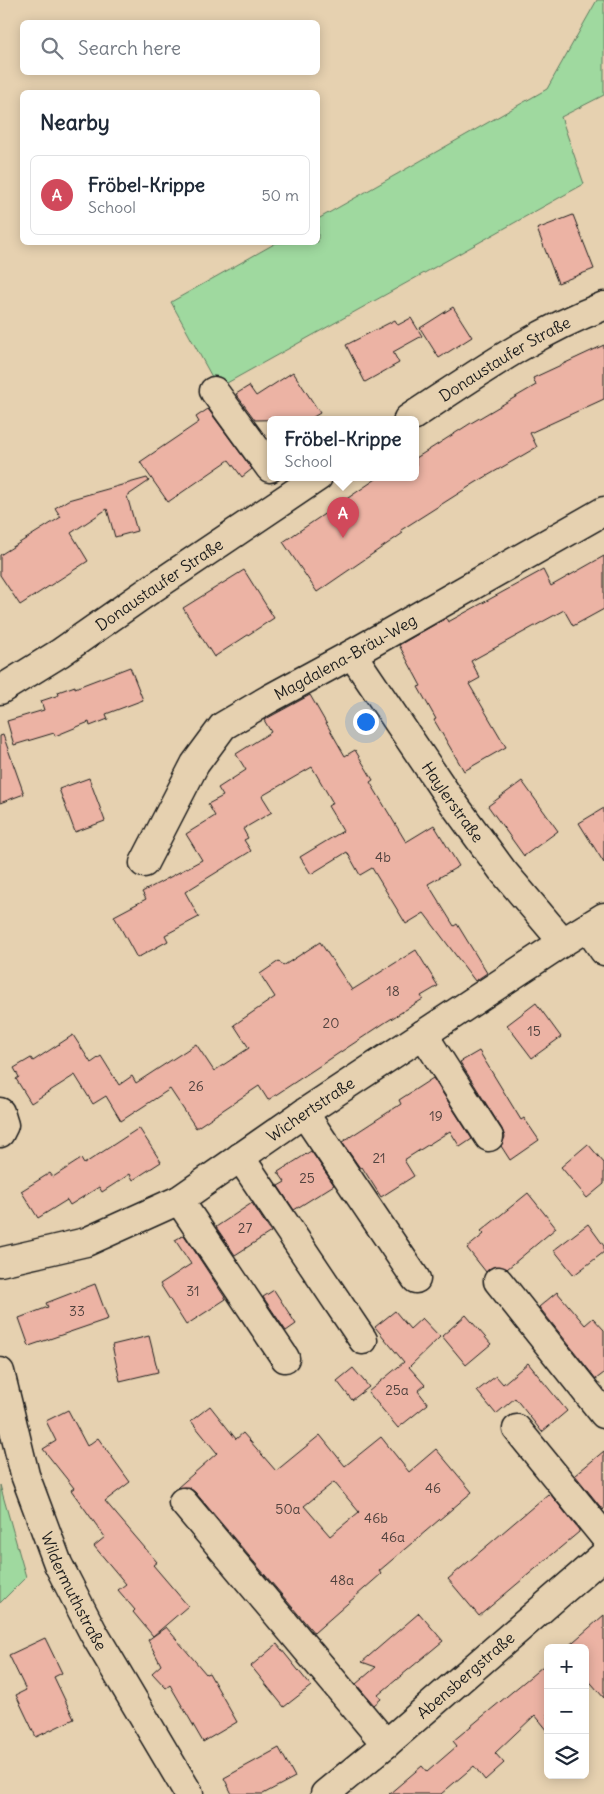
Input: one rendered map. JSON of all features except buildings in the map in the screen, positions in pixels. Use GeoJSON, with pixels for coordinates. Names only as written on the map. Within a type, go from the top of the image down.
{"type":"FeatureCollection","features":[{"type":"Feature","properties":{"kind":"street","name":"Donaustaufer Straße"},"geometry":{"type":"LineString","coordinates":[[413,416],[509,352],[576,317],[604,306]]}},
{"type":"Feature","properties":{"kind":"street"},"geometry":{"type":"LineString","coordinates":[[214,391],[267,464]]}},
{"type":"Feature","properties":{"kind":"street","name":"Donaustaufer Straße"},"geometry":{"type":"LineString","coordinates":[[0,690],[60,653],[283,486],[302,481]]}},
{"type":"Feature","properties":{"kind":"street","name":"Magdalena-Bräu-Weg"},"geometry":{"type":"LineString","coordinates":[[144,863],[195,764],[224,726],[604,511]]}},
{"type":"Feature","properties":{"kind":"street","name":"Haylerstraße"},"geometry":{"type":"LineString","coordinates":[[352,654],[448,796],[491,855],[563,942]]}},
{"type":"Feature","properties":{"kind":"street"},"geometry":{"type":"LineString","coordinates":[[596,923],[604,950]]}},
{"type":"Feature","properties":{"kind":"street","name":"Wichertstraße"},"geometry":{"type":"LineString","coordinates":[[0,1262],[86,1242],[179,1200],[304,1113],[563,942],[596,923]]}},
{"type":"Feature","properties":{"kind":"street"},"geometry":{"type":"LineString","coordinates":[[423,1034],[489,1137]]}},
{"type":"Feature","properties":{"kind":"street"},"geometry":{"type":"LineString","coordinates":[[0,1112],[4,1125],[0,1133]]}},
{"type":"Feature","properties":{"kind":"street"},"geometry":{"type":"LineString","coordinates":[[304,1113],[416,1279]]}},
{"type":"Feature","properties":{"kind":"street"},"geometry":{"type":"LineString","coordinates":[[240,1157],[363,1340]]}},
{"type":"Feature","properties":{"kind":"street"},"geometry":{"type":"LineString","coordinates":[[179,1200],[285,1358]]}},
{"type":"Feature","properties":{"kind":"street"},"geometry":{"type":"LineString","coordinates":[[498,1281],[604,1414]]}},
{"type":"Feature","properties":{"kind":"street","name":"Wildermuthstraße"},"geometry":{"type":"LineString","coordinates":[[0,1372],[5,1400],[25,1475],[58,1564],[93,1632],[189,1794]]}},
{"type":"Feature","properties":{"kind":"street"},"geometry":{"type":"LineString","coordinates":[[517,1429],[604,1536]]}},
{"type":"Feature","properties":{"kind":"street"},"geometry":{"type":"LineString","coordinates":[[183,1502],[386,1744]]}},
{"type":"Feature","properties":{"kind":"street","name":"Abensbergstraße"},"geometry":{"type":"LineString","coordinates":[[325,1794],[386,1744],[604,1555]]}},
{"type":"Feature","properties":{"kind":"green space"},"geometry":{"type":"Polygon","coordinates":[[[597,0],[604,0],[604,95],[561,117],[584,184],[218,388],[171,302],[272,245],[320,245],[320,218],[547,89],[597,0]]]}},
{"type":"Feature","properties":{"kind":"green space"},"geometry":{"type":"Polygon","coordinates":[[[0,1485],[26,1577],[0,1603],[0,1485]]]}},
{"type":"Feature","properties":{"kind":"place","name":"Fröbel-Krippe"},"geometry":{"type":"Point","coordinates":[343,538]}}]}
